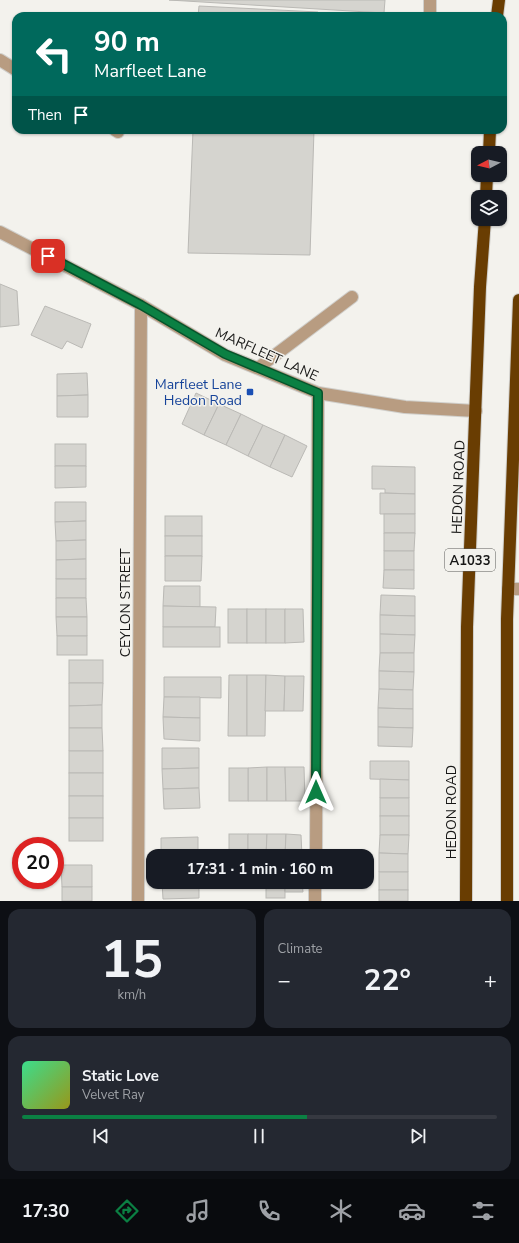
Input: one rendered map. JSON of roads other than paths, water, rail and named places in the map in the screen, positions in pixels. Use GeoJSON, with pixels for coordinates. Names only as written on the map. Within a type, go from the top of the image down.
{"type":"FeatureCollection","features":[{"type":"Feature","properties":{"kind":"highway"},"geometry":{"type":"LineString","coordinates":[[498,0],[498,12]]}},
{"type":"Feature","properties":{"kind":"highway"},"geometry":{"type":"LineString","coordinates":[[489,146],[490,134]]}},
{"type":"Feature","properties":{"kind":"highway","name":"HEDON ROAD"},"geometry":{"type":"LineString","coordinates":[[466,901],[467,628],[484,226]]}},
{"type":"Feature","properties":{"kind":"highway","name":"A1033"},"geometry":{"type":"LineString","coordinates":[[507,901],[519,300]]}},
{"type":"Feature","properties":{"kind":"street"},"geometry":{"type":"LineString","coordinates":[[430,0],[430,12]]}},
{"type":"Feature","properties":{"kind":"street"},"geometry":{"type":"LineString","coordinates":[[0,60],[12,68]]}},
{"type":"Feature","properties":{"kind":"street","name":"MARFLEET LANE"},"geometry":{"type":"LineString","coordinates":[[0,232],[141,305],[225,354],[318,393],[405,407],[476,411]]}},
{"type":"Feature","properties":{"kind":"street"},"geometry":{"type":"LineString","coordinates":[[258,368],[352,297]]}},
{"type":"Feature","properties":{"kind":"street","name":"CEYLON STREET"},"geometry":{"type":"LineString","coordinates":[[138,901],[141,305]]}},
{"type":"Feature","properties":{"kind":"street"},"geometry":{"type":"LineString","coordinates":[[316,849],[318,393]]}},
{"type":"Feature","properties":{"kind":"street"},"geometry":{"type":"LineString","coordinates":[[315,901],[316,889]]}},
{"type":"Feature","properties":{"kind":"place","name":"Marfleet Lane Hedon Road"},"geometry":{"type":"Point","coordinates":[250,392]}}]}
